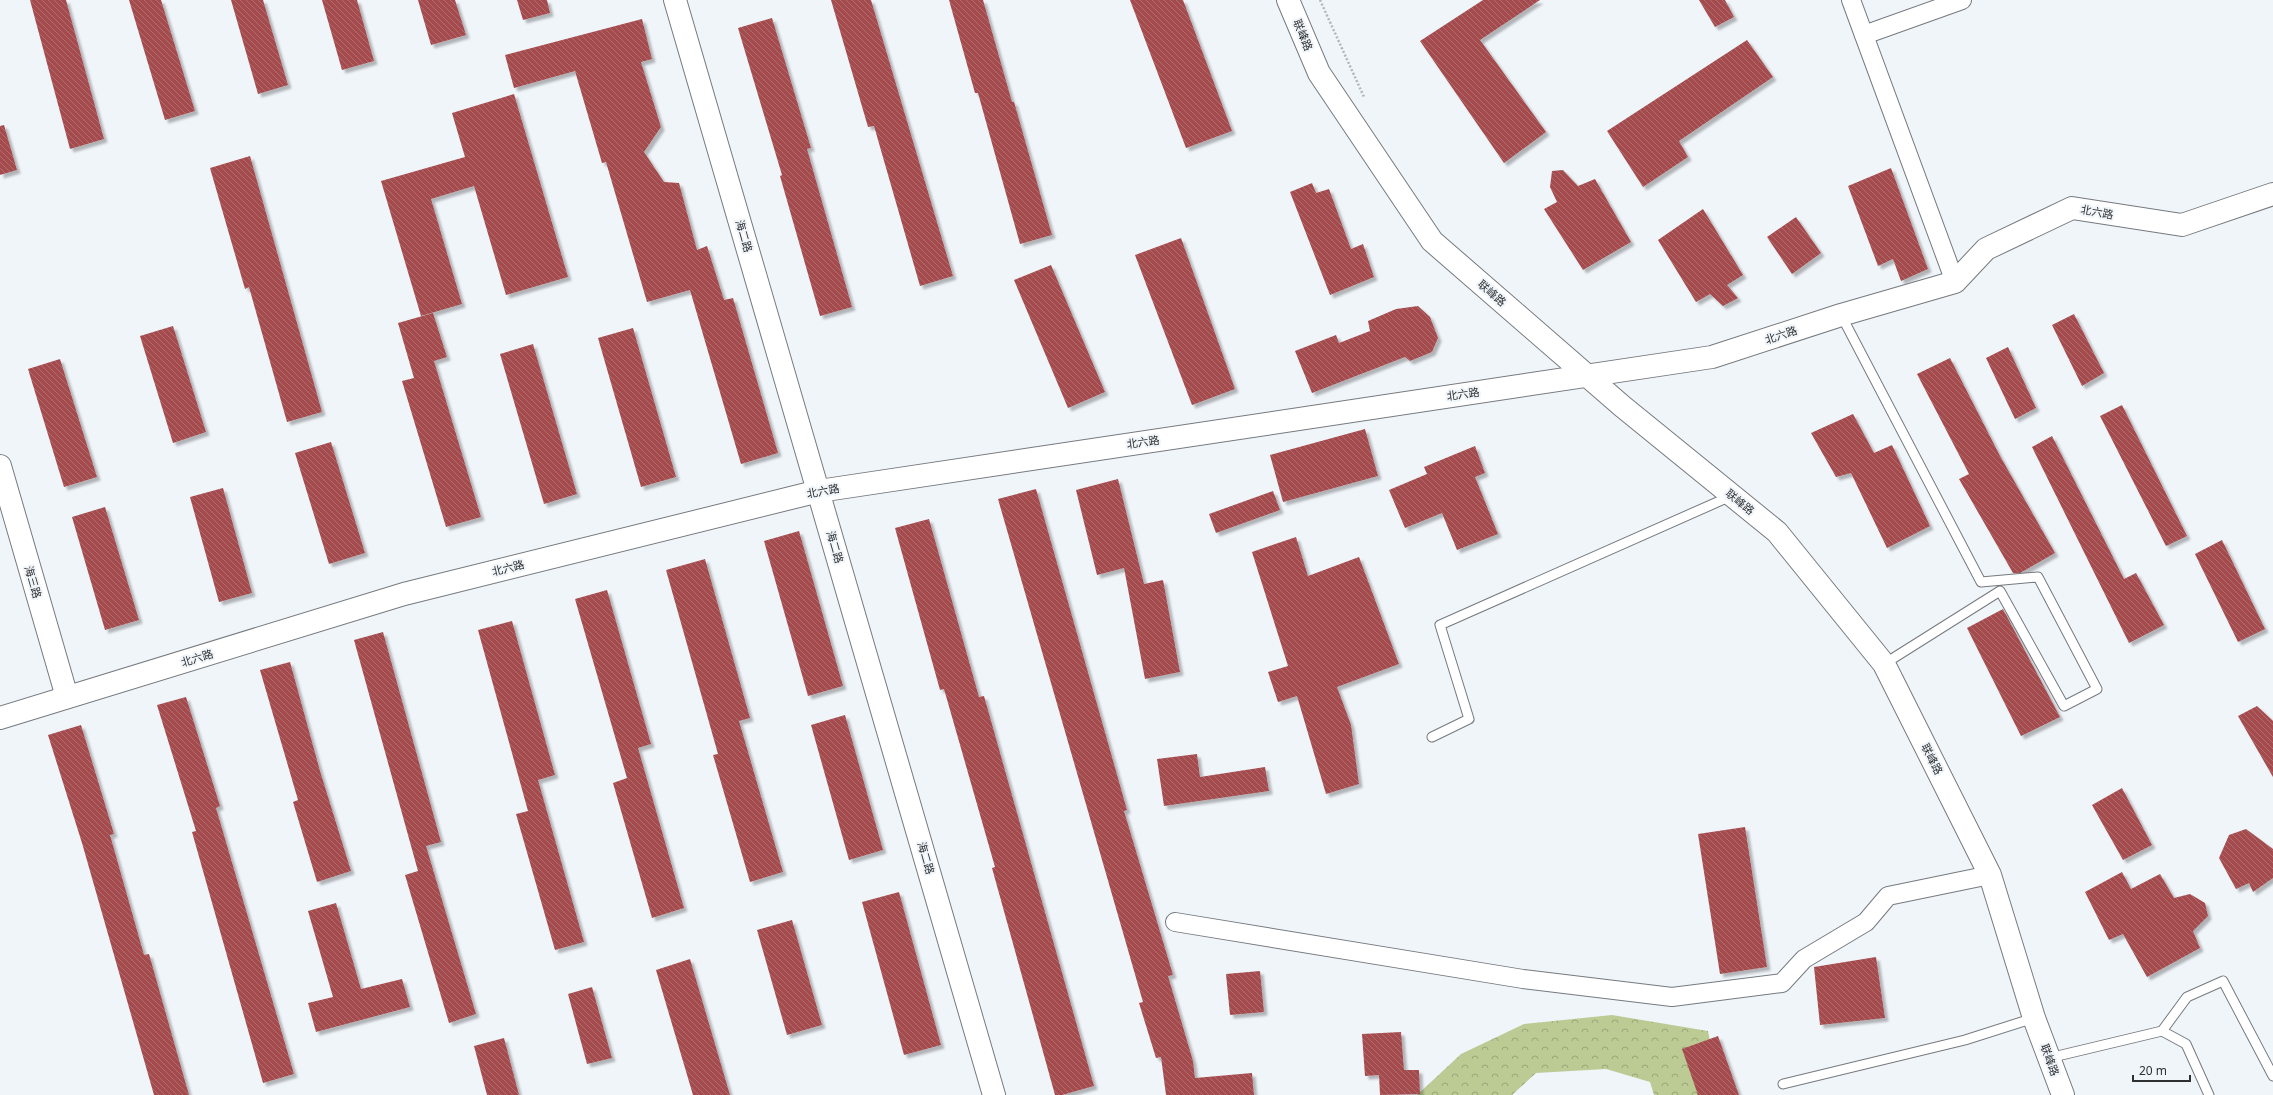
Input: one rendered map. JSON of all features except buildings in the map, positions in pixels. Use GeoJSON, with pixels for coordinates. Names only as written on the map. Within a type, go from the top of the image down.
{"type":"FeatureCollection","features":[{"type":"Feature","properties":{"kind":"street","name":"海二路"},"geometry":{"type":"LineString","coordinates":[[675,0],[994,1095]]}},
{"type":"Feature","properties":{"kind":"street","name":"联峰路"},"geometry":{"type":"LineString","coordinates":[[1288,0],[1318,73],[1432,241],[1587,376],[1777,532],[1884,664],[1990,875],[2034,1018],[2063,1095]]}},
{"type":"Feature","properties":{"kind":"street"},"geometry":{"type":"LineString","coordinates":[[1851,0],[1955,282]]}},
{"type":"Feature","properties":{"kind":"street"},"geometry":{"type":"LineString","coordinates":[[1864,35],[1962,0]]}},
{"type":"Feature","properties":{"kind":"street","name":"北六路"},"geometry":{"type":"LineString","coordinates":[[0,718],[404,594],[818,491],[1712,357],[1841,315],[1955,282],[1986,249],[2072,208],[2182,225],[2273,194]]}},
{"type":"Feature","properties":{"kind":"street","name":"海三路"},"geometry":{"type":"LineString","coordinates":[[0,466],[67,697]]}},
{"type":"Feature","properties":{"kind":"street"},"geometry":{"type":"LineString","coordinates":[[1175,922],[1523,979],[1672,997],[1782,983],[1804,959],[1866,922],[1888,896],[1990,875]]}},
{"type":"Feature","properties":{"kind":"lane"},"geometry":{"type":"LineString","coordinates":[[1841,315],[1981,582],[2038,577],[2097,689],[2064,706],[2000,591],[1884,664]]}},
{"type":"Feature","properties":{"kind":"lane"},"geometry":{"type":"LineString","coordinates":[[1432,737],[1469,719],[1440,625],[1732,496]]}},
{"type":"Feature","properties":{"kind":"lane"},"geometry":{"type":"LineString","coordinates":[[2049,1058],[2162,1031],[2187,997],[2223,981],[2273,1076]]}},
{"type":"Feature","properties":{"kind":"lane"},"geometry":{"type":"LineString","coordinates":[[1783,1084],[1965,1040],[2034,1018]]}},
{"type":"Feature","properties":{"kind":"lane"},"geometry":{"type":"LineString","coordinates":[[2162,1031],[2186,1044],[2208,1095]]}},
{"type":"Feature","properties":{"kind":"path"},"geometry":{"type":"LineString","coordinates":[[1320,0],[1364,97]]}},
{"type":"Feature","properties":{"kind":"green space"},"geometry":{"type":"Polygon","coordinates":[[[1612,1015],[1708,1031],[1721,1095],[1654,1095],[1650,1082],[1606,1069],[1536,1073],[1512,1095],[1417,1095],[1461,1054],[1524,1024],[1612,1015]]]}}]}
